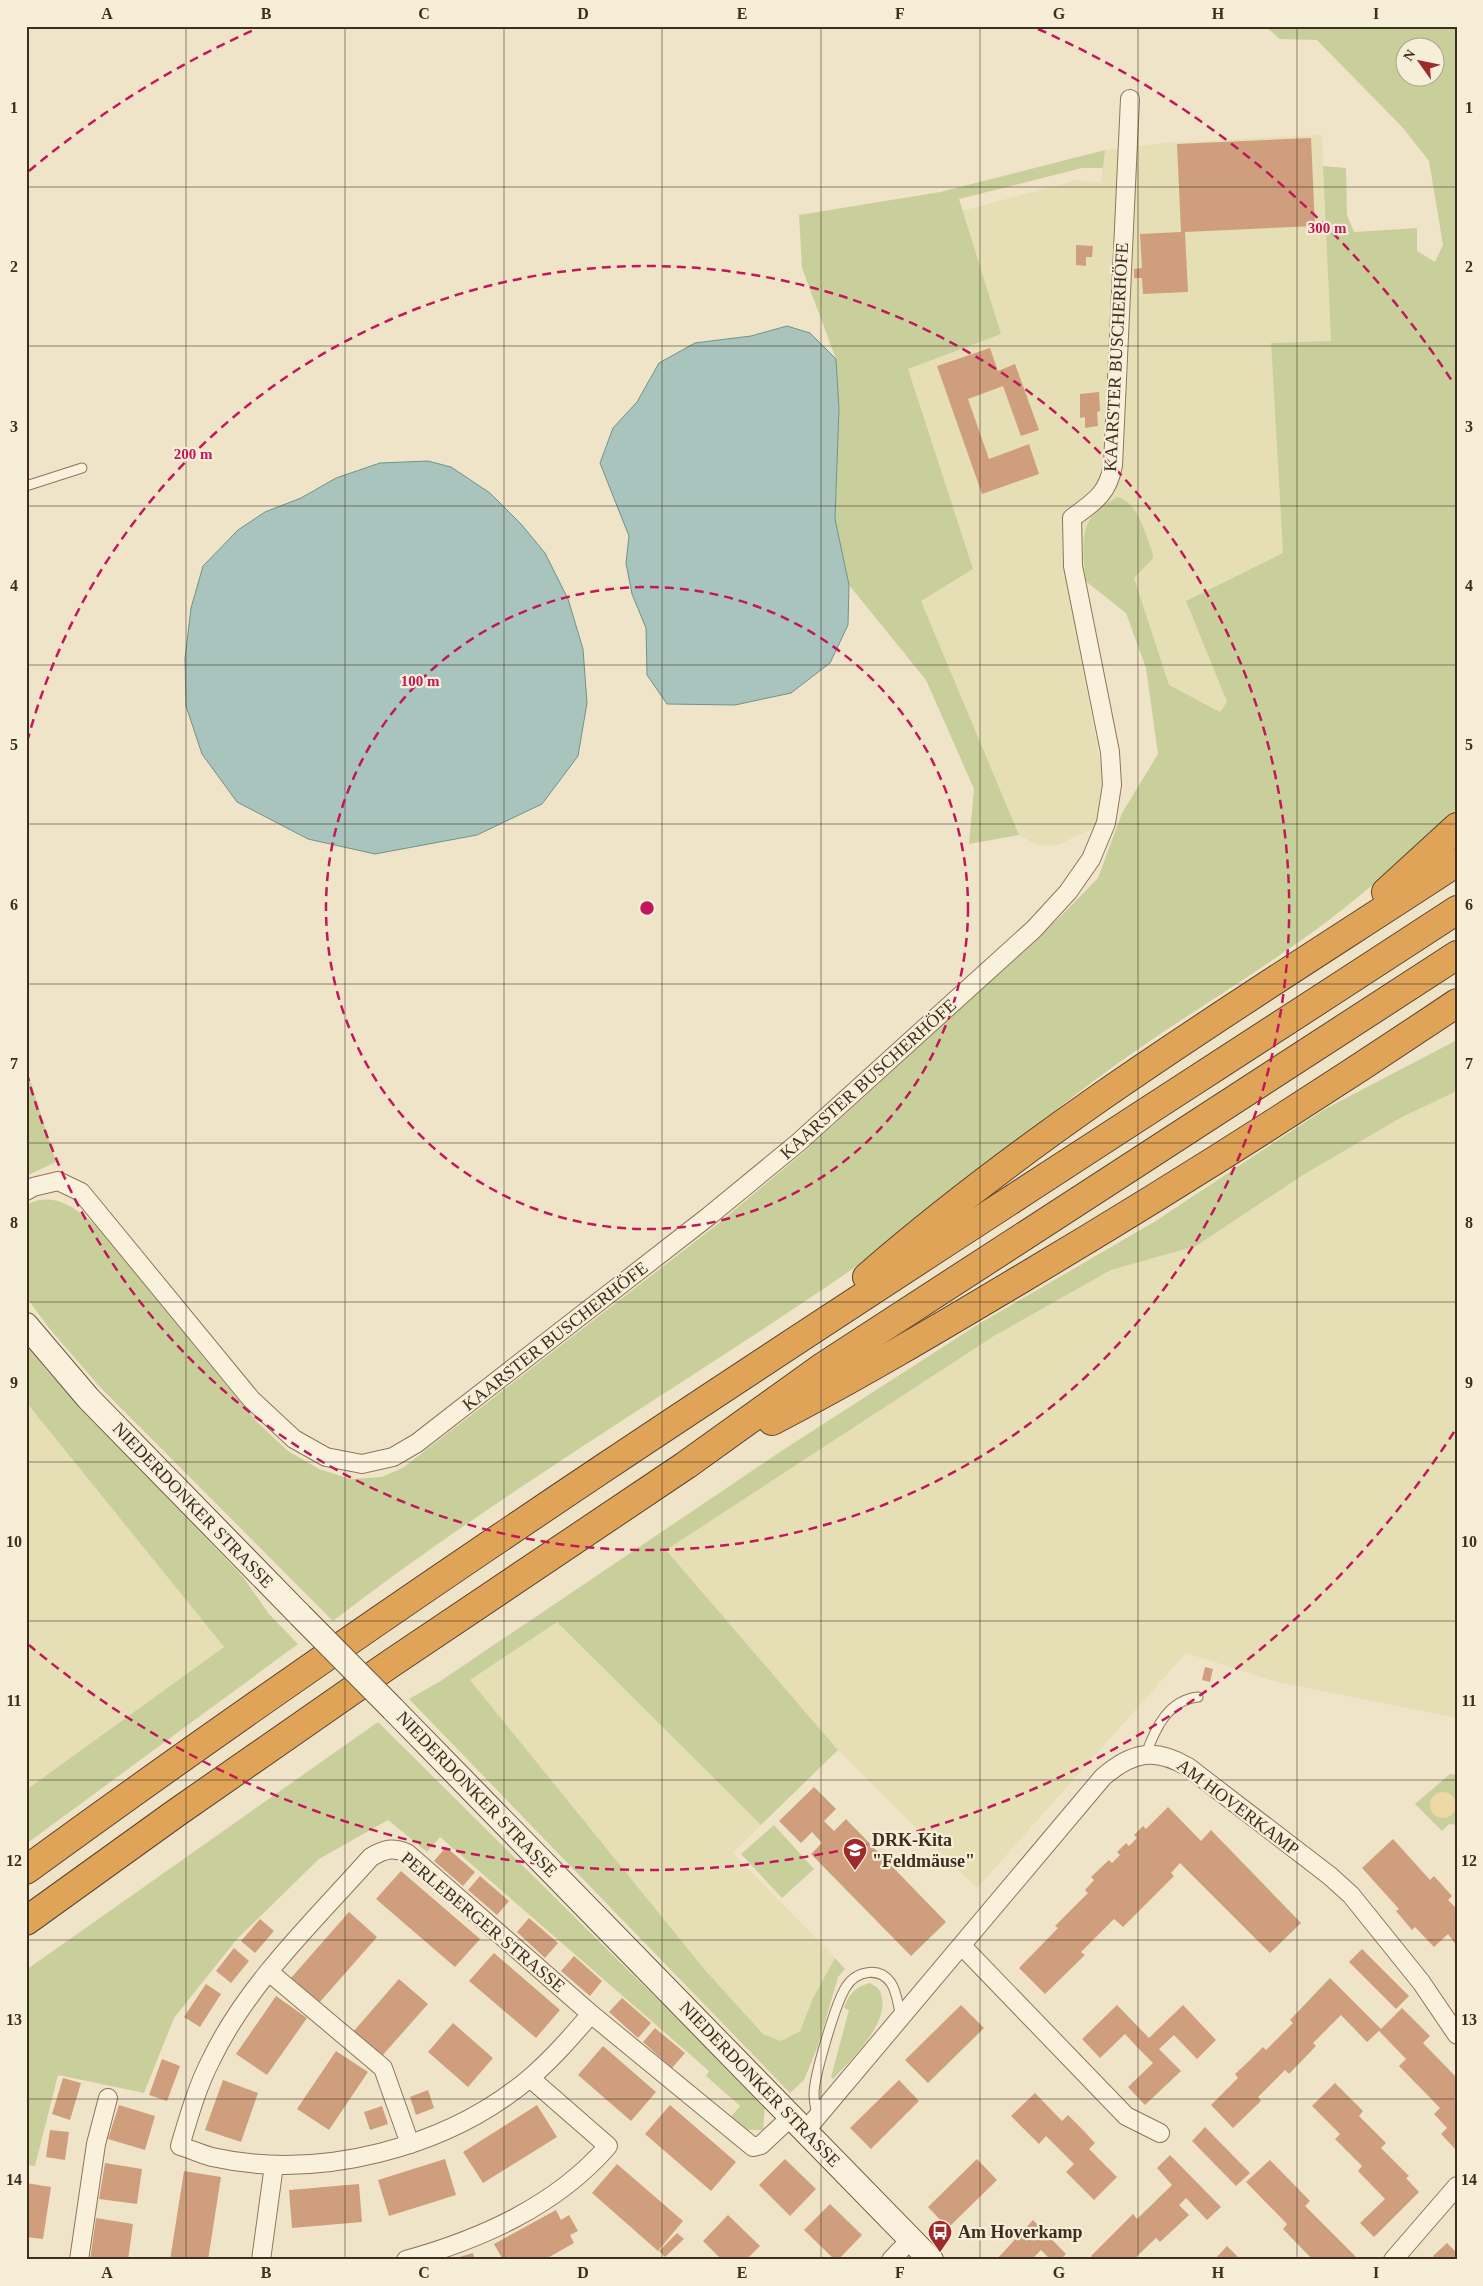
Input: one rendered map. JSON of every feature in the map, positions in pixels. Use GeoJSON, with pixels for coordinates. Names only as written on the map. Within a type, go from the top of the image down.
{"type":"FeatureCollection","features":[{"type":"Feature","properties":{"kind":"highway"},"geometry":{"type":"LineString","coordinates":[[1296,968],[1390,888],[1457,827]]}},
{"type":"Feature","properties":{"kind":"highway"},"geometry":{"type":"LineString","coordinates":[[788,1346],[904,1245],[1073,1115],[1457,862]]}},
{"type":"Feature","properties":{"kind":"highway"},"geometry":{"type":"LineString","coordinates":[[26,1870],[150,1780],[364,1631],[788,1346],[1457,910]]}},
{"type":"Feature","properties":{"kind":"highway"},"geometry":{"type":"LineString","coordinates":[[26,1921],[184,1807],[390,1664],[686,1465],[824,1366],[1457,955]]}},
{"type":"Feature","properties":{"kind":"highway"},"geometry":{"type":"LineString","coordinates":[[686,1465],[841,1385],[1121,1220],[1337,1084],[1457,1003]]}},
{"type":"Feature","properties":{"kind":"highway"},"geometry":{"type":"LineString","coordinates":[[1337,1084],[1457,1022]]}},
{"type":"Feature","properties":{"kind":"street","name":"KAARSTER BUSCHERHÖFE"},"geometry":{"type":"LineString","coordinates":[[26,1191],[33,1187],[58,1181],[81,1192],[251,1399],[294,1439],[326,1457],[362,1464],[393,1457],[418,1443],[709,1216],[799,1142],[1034,929],[1068,892],[1091,859],[1106,823],[1112,784],[1110,752],[1074,566],[1072,518],[1097,500],[1106,490],[1111,479],[1113,465],[1130,99]]}},
{"type":"Feature","properties":{"kind":"street","name":"NIEDERDONKER STRASSE"},"geometry":{"type":"LineString","coordinates":[[26,1325],[88,1398],[393,1709],[805,2121],[932,2260]]}},
{"type":"Feature","properties":{"kind":"street","name":"AM HOVERKAMP"},"geometry":{"type":"LineString","coordinates":[[805,2121],[901,2018],[1103,1777],[1128,1759],[1146,1754],[1167,1756],[1188,1767],[1340,1885],[1395,1947],[1438,2005],[1457,2035]]}},
{"type":"Feature","properties":{"kind":"street","name":"PERLEBERGER STRASSE"},"geometry":{"type":"LineString","coordinates":[[274,2165],[212,2157],[180,2146],[196,2092],[211,2058],[231,2024],[269,1972],[371,1857],[383,1850],[394,1848],[407,1853],[591,2014],[753,2148],[805,2121]]}},
{"type":"Feature","properties":{"kind":"street"},"geometry":{"type":"LineString","coordinates":[[962,1946],[1126,2116],[1160,2133]]}},
{"type":"Feature","properties":{"kind":"street"},"geometry":{"type":"LineString","coordinates":[[269,1972],[383,2068],[410,2144]]}},
{"type":"Feature","properties":{"kind":"street"},"geometry":{"type":"LineString","coordinates":[[261,2260],[274,2165],[315,2164],[362,2157],[410,2144],[441,2132],[475,2115],[530,2078],[562,2047],[591,2014]]}},
{"type":"Feature","properties":{"kind":"street"},"geometry":{"type":"LineString","coordinates":[[406,2260],[477,2237],[533,2208],[567,2186],[593,2163],[608,2146],[530,2078]]}},
{"type":"Feature","properties":{"kind":"street"},"geometry":{"type":"LineString","coordinates":[[79,2260],[96,2144],[108,2098]]}},
{"type":"Feature","properties":{"kind":"street"},"geometry":{"type":"LineString","coordinates":[[1393,2260],[1457,2186]]}},
{"type":"Feature","properties":{"kind":"street"},"geometry":{"type":"LineString","coordinates":[[891,2260],[911,2239]]}},
{"type":"Feature","properties":{"kind":"lane"},"geometry":{"type":"LineString","coordinates":[[26,486],[82,468]]}},
{"type":"Feature","properties":{"kind":"lane"},"geometry":{"type":"LineString","coordinates":[[1146,1754],[1157,1726],[1166,1714],[1187,1698],[1198,1697]]}},
{"type":"Feature","properties":{"kind":"lane"},"geometry":{"type":"LineString","coordinates":[[805,2121],[814,2102],[815,2085],[838,2004],[851,1980],[856,1976],[869,1972],[888,1979],[894,1988],[901,2018]]}},
{"type":"Feature","properties":{"kind":"shaded area"},"geometry":{"type":"Polygon","coordinates":[[[1322,135],[1331,342],[1271,343],[1283,553],[1186,601],[1241,736],[1150,688],[1146,668],[1126,613],[1063,565],[1102,771],[1102,798],[1095,827],[1060,844],[1039,846],[1019,835],[921,601],[908,369],[1000,334],[962,211],[1077,180],[1101,183],[1105,150],[1165,143],[1322,135]]]}},
{"type":"Feature","properties":{"kind":"shaded area"},"geometry":{"type":"Polygon","coordinates":[[[1457,1091],[1457,1718],[1277,1682],[1186,1653],[977,1888],[838,1750],[666,1550],[994,1336],[1111,1270],[1196,1246],[1303,1175],[1402,1117],[1457,1091]]]}},
{"type":"Feature","properties":{"kind":"shaded area"},"geometry":{"type":"Polygon","coordinates":[[[26,1402],[224,1647],[26,1790],[26,1402]]]}},
{"type":"Feature","properties":{"kind":"shaded area"},"geometry":{"type":"Polygon","coordinates":[[[557,1622],[761,1825],[733,1853],[835,1958],[813,1998],[800,2031],[781,2041],[763,2034],[705,1970],[470,1680],[557,1622]]]}},
{"type":"Feature","properties":{"kind":"green space"},"geometry":{"type":"Polygon","coordinates":[[[1265,26],[1457,26],[1457,810],[1425,840],[1325,923],[1117,1064],[877,1252],[777,1320],[520,1488],[394,1575],[333,1621],[99,1386],[49,1328],[26,1297],[26,1205],[46,1199],[55,1200],[72,1207],[97,1226],[257,1422],[288,1451],[319,1469],[351,1479],[382,1477],[404,1467],[719,1223],[805,1151],[1062,915],[1098,878],[1122,813],[1158,754],[1146,668],[1126,613],[1086,581],[1083,546],[1086,528],[1097,511],[1117,497],[1124,500],[1135,511],[1152,551],[1153,558],[1134,578],[1169,685],[1220,712],[1227,702],[1186,601],[1283,553],[1271,343],[1331,341],[1323,166],[1346,168],[1347,215],[1354,232],[1417,228],[1417,251],[1435,262],[1443,245],[1429,161],[1403,128],[1317,40],[1280,39],[1265,26]]]}},
{"type":"Feature","properties":{"kind":"green space"},"geometry":{"type":"Polygon","coordinates":[[[1105,150],[1103,168],[1082,168],[959,199],[1001,334],[908,369],[973,569],[921,601],[1019,835],[969,844],[974,789],[926,680],[849,585],[835,519],[839,409],[836,359],[802,268],[799,215],[940,192],[1105,150]]]}},
{"type":"Feature","properties":{"kind":"green space"},"geometry":{"type":"Polygon","coordinates":[[[1457,1040],[1457,1091],[1402,1117],[1303,1175],[1196,1246],[1111,1270],[994,1336],[666,1550],[838,1750],[761,1825],[557,1622],[470,1680],[705,1970],[763,2034],[781,2041],[800,2031],[813,1998],[835,1958],[845,1969],[838,1977],[818,2046],[804,2080],[790,2093],[409,1699],[439,1682],[786,1448],[977,1325],[1154,1222],[1325,1109],[1457,1040]]]}},
{"type":"Feature","properties":{"kind":"green space"},"geometry":{"type":"Polygon","coordinates":[[[26,1067],[56,1162],[26,1176],[26,1067]]]}},
{"type":"Feature","properties":{"kind":"green space"},"geometry":{"type":"Polygon","coordinates":[[[26,1344],[48,1372],[243,1577],[269,1614],[298,1644],[26,1844],[26,1790],[224,1647],[26,1402],[26,1344]]]}},
{"type":"Feature","properties":{"kind":"green space"},"geometry":{"type":"Polygon","coordinates":[[[378,1722],[765,2106],[763,2130],[742,2130],[729,2119],[740,2106],[706,2076],[709,2071],[440,1837],[427,1852],[388,1820],[319,1859],[237,1939],[174,2018],[144,2093],[58,2075],[35,2166],[26,2165],[26,1970],[378,1722]]]}},
{"type":"Feature","properties":{"kind":"green space"},"geometry":{"type":"Polygon","coordinates":[[[1450,1774],[1457,1775],[1457,1825],[1449,1824],[1442,1831],[1415,1804],[1450,1774]]]}},
{"type":"Feature","properties":{"kind":"green space"},"geometry":{"type":"Polygon","coordinates":[[[774,1825],[814,1869],[782,1898],[741,1854],[774,1825]]]}},
{"type":"Feature","properties":{"kind":"green space"},"geometry":{"type":"Polygon","coordinates":[[[870,1983],[878,1988],[882,1999],[882,2012],[877,2024],[861,2049],[833,2079],[831,2077],[849,2010],[844,2008],[850,1995],[865,1984],[870,1983]]]}},
{"type":"Feature","properties":{"kind":"sand"},"geometry":{"type":"Polygon","coordinates":[[[1443,1792],[1452,1796],[1456,1805],[1452,1814],[1443,1818],[1434,1814],[1430,1805],[1434,1796],[1443,1792]]]}},
{"type":"Feature","properties":{"kind":"water"},"geometry":{"type":"Polygon","coordinates":[[[787,326],[810,333],[836,359],[839,409],[835,519],[849,585],[848,625],[830,663],[791,693],[735,705],[667,704],[647,675],[646,628],[632,594],[626,563],[629,536],[600,463],[613,428],[637,402],[659,363],[695,343],[751,336],[787,326]]]}},
{"type":"Feature","properties":{"kind":"water"},"geometry":{"type":"Polygon","coordinates":[[[428,461],[451,467],[490,493],[521,524],[545,553],[568,599],[583,649],[587,703],[578,756],[542,804],[477,835],[375,854],[308,839],[237,802],[202,754],[186,706],[185,659],[191,608],[203,566],[238,530],[265,512],[301,498],[336,478],[380,463],[428,461]]]}},
{"type":"Feature","properties":{"kind":"building"},"geometry":{"type":"Polygon","coordinates":[[[1311,138],[1315,226],[1185,232],[1188,292],[1143,294],[1142,278],[1134,278],[1134,269],[1142,268],[1140,234],[1181,232],[1177,144],[1311,138]]]}},
{"type":"Feature","properties":{"kind":"building"},"geometry":{"type":"Polygon","coordinates":[[[1076,245],[1093,246],[1092,257],[1086,257],[1086,266],[1076,265],[1076,245]]]}},
{"type":"Feature","properties":{"kind":"building"},"geometry":{"type":"Polygon","coordinates":[[[990,348],[998,371],[1015,364],[1039,430],[1021,436],[1003,386],[968,399],[989,459],[1029,444],[1039,474],[982,494],[937,366],[990,348]]]}},
{"type":"Feature","properties":{"kind":"building"},"geometry":{"type":"Polygon","coordinates":[[[1099,392],[1100,411],[1097,412],[1098,426],[1085,428],[1085,417],[1080,418],[1080,394],[1099,392]]]}},
{"type":"Feature","properties":{"kind":"building"},"geometry":{"type":"Polygon","coordinates":[[[1205,1667],[1213,1669],[1210,1682],[1202,1680],[1205,1667]]]}},
{"type":"Feature","properties":{"kind":"building"},"geometry":{"type":"Polygon","coordinates":[[[814,1787],[836,1809],[824,1821],[834,1831],[846,1819],[946,1922],[911,1956],[811,1854],[822,1843],[812,1832],[801,1843],[779,1821],[814,1787]]]}},
{"type":"Feature","properties":{"kind":"building"},"geometry":{"type":"Polygon","coordinates":[[[1168,1807],[1201,1841],[1211,1830],[1301,1923],[1270,1953],[1180,1863],[1171,1873],[1174,1876],[1123,1927],[1114,1919],[1081,1952],[1085,1955],[1045,1994],[1019,1968],[1058,1928],[1055,1926],[1088,1893],[1085,1890],[1094,1880],[1091,1877],[1109,1860],[1112,1863],[1120,1855],[1117,1852],[1126,1843],[1129,1846],[1137,1838],[1134,1835],[1143,1826],[1146,1829],[1168,1807]]]}},
{"type":"Feature","properties":{"kind":"building"},"geometry":{"type":"Polygon","coordinates":[[[1393,1839],[1430,1880],[1434,1876],[1452,1896],[1448,1900],[1457,1909],[1457,1946],[1448,1934],[1434,1947],[1415,1927],[1412,1930],[1396,1911],[1399,1909],[1362,1868],[1393,1839]]]}},
{"type":"Feature","properties":{"kind":"building"},"geometry":{"type":"Polygon","coordinates":[[[446,1847],[475,1872],[463,1886],[434,1861],[446,1847]]]}},
{"type":"Feature","properties":{"kind":"building"},"geometry":{"type":"Polygon","coordinates":[[[401,1871],[480,1939],[455,1967],[376,1899],[401,1871]]]}},
{"type":"Feature","properties":{"kind":"building"},"geometry":{"type":"Polygon","coordinates":[[[480,1876],[509,1901],[497,1915],[468,1890],[480,1876]]]}},
{"type":"Feature","properties":{"kind":"building"},"geometry":{"type":"Polygon","coordinates":[[[349,1912],[377,1937],[319,2003],[291,1978],[349,1912]]]}},
{"type":"Feature","properties":{"kind":"building"},"geometry":{"type":"Polygon","coordinates":[[[529,1918],[558,1943],[545,1958],[517,1932],[529,1918]]]}},
{"type":"Feature","properties":{"kind":"building"},"geometry":{"type":"Polygon","coordinates":[[[260,1919],[274,1931],[255,1953],[241,1941],[260,1919]]]}},
{"type":"Feature","properties":{"kind":"building"},"geometry":{"type":"Polygon","coordinates":[[[234,1948],[249,1961],[231,1983],[216,1971],[234,1948]]]}},
{"type":"Feature","properties":{"kind":"building"},"geometry":{"type":"Polygon","coordinates":[[[1362,1949],[1409,1996],[1396,2009],[1349,1962],[1362,1949]]]}},
{"type":"Feature","properties":{"kind":"building"},"geometry":{"type":"Polygon","coordinates":[[[494,1953],[560,2010],[536,2038],[469,1981],[494,1953]]]}},
{"type":"Feature","properties":{"kind":"building"},"geometry":{"type":"Polygon","coordinates":[[[574,1956],[602,1981],[590,1996],[561,1971],[574,1956]]]}},
{"type":"Feature","properties":{"kind":"building"},"geometry":{"type":"Polygon","coordinates":[[[1330,1978],[1381,2029],[1402,2008],[1430,2036],[1423,2043],[1457,2078],[1457,2151],[1441,2134],[1447,2128],[1434,2114],[1440,2108],[1399,2066],[1406,2059],[1379,2031],[1367,2042],[1341,2015],[1313,2043],[1316,2046],[1289,2074],[1285,2070],[1258,2097],[1261,2101],[1233,2128],[1211,2105],[1238,2078],[1235,2074],[1263,2047],[1266,2050],[1293,2023],[1290,2020],[1330,1978]]]}},
{"type":"Feature","properties":{"kind":"building"},"geometry":{"type":"Polygon","coordinates":[[[399,1979],[428,2004],[381,2057],[353,2032],[399,1979]]]}},
{"type":"Feature","properties":{"kind":"building"},"geometry":{"type":"Polygon","coordinates":[[[206,1984],[221,1994],[200,2027],[184,2017],[206,1984]]]}},
{"type":"Feature","properties":{"kind":"building"},"geometry":{"type":"Polygon","coordinates":[[[276,1996],[307,2018],[267,2075],[236,2054],[276,1996]]]}},
{"type":"Feature","properties":{"kind":"building"},"geometry":{"type":"Polygon","coordinates":[[[622,1998],[651,2023],[638,2038],[609,2012],[622,1998]]]}},
{"type":"Feature","properties":{"kind":"building"},"geometry":{"type":"Polygon","coordinates":[[[961,2005],[984,2028],[928,2083],[905,2060],[961,2005]]]}},
{"type":"Feature","properties":{"kind":"building"},"geometry":{"type":"Polygon","coordinates":[[[1117,2005],[1149,2038],[1183,2005],[1216,2040],[1197,2059],[1174,2035],[1159,2049],[1181,2071],[1145,2105],[1128,2087],[1153,2063],[1125,2034],[1100,2058],[1082,2039],[1117,2005]]]}},
{"type":"Feature","properties":{"kind":"building"},"geometry":{"type":"Polygon","coordinates":[[[453,2023],[493,2058],[468,2087],[428,2052],[453,2023]]]}},
{"type":"Feature","properties":{"kind":"building"},"geometry":{"type":"Polygon","coordinates":[[[655,2028],[685,2053],[672,2068],[643,2042],[655,2028]]]}},
{"type":"Feature","properties":{"kind":"building"},"geometry":{"type":"Polygon","coordinates":[[[603,2046],[656,2092],[631,2121],[578,2075],[603,2046]]]}},
{"type":"Feature","properties":{"kind":"building"},"geometry":{"type":"Polygon","coordinates":[[[336,2051],[368,2072],[329,2130],[297,2109],[336,2051]]]}},
{"type":"Feature","properties":{"kind":"building"},"geometry":{"type":"Polygon","coordinates":[[[162,2059],[180,2066],[167,2101],[149,2095],[162,2059]]]}},
{"type":"Feature","properties":{"kind":"building"},"geometry":{"type":"Polygon","coordinates":[[[63,2078],[81,2083],[70,2120],[52,2114],[63,2078]]]}},
{"type":"Feature","properties":{"kind":"building"},"geometry":{"type":"Polygon","coordinates":[[[223,2080],[258,2093],[241,2142],[205,2130],[223,2080]]]}},
{"type":"Feature","properties":{"kind":"building"},"geometry":{"type":"Polygon","coordinates":[[[899,2080],[919,2101],[871,2149],[850,2128],[899,2080]]]}},
{"type":"Feature","properties":{"kind":"building"},"geometry":{"type":"Polygon","coordinates":[[[1335,2083],[1363,2111],[1359,2116],[1386,2143],[1381,2148],[1409,2176],[1406,2178],[1419,2192],[1374,2237],[1360,2223],[1385,2199],[1358,2171],[1362,2166],[1335,2139],[1340,2134],[1312,2106],[1335,2083]]]}},
{"type":"Feature","properties":{"kind":"building"},"geometry":{"type":"Polygon","coordinates":[[[428,2090],[434,2108],[416,2115],[410,2097],[428,2090]]]}},
{"type":"Feature","properties":{"kind":"building"},"geometry":{"type":"Polygon","coordinates":[[[1035,2093],[1062,2121],[1068,2115],[1081,2128],[1095,2143],[1089,2149],[1117,2177],[1094,2200],[1066,2172],[1074,2164],[1046,2136],[1039,2144],[1011,2116],[1035,2093]]]}},
{"type":"Feature","properties":{"kind":"building"},"geometry":{"type":"Polygon","coordinates":[[[119,2105],[155,2116],[145,2150],[108,2139],[119,2105]]]}},
{"type":"Feature","properties":{"kind":"building"},"geometry":{"type":"Polygon","coordinates":[[[537,2105],[557,2137],[483,2183],[463,2152],[537,2105]]]}},
{"type":"Feature","properties":{"kind":"building"},"geometry":{"type":"Polygon","coordinates":[[[670,2105],[736,2162],[711,2191],[645,2134],[670,2105]]]}},
{"type":"Feature","properties":{"kind":"building"},"geometry":{"type":"Polygon","coordinates":[[[382,2106],[388,2124],[370,2130],[364,2112],[382,2106]]]}},
{"type":"Feature","properties":{"kind":"building"},"geometry":{"type":"Polygon","coordinates":[[[1205,2127],[1250,2173],[1236,2186],[1192,2141],[1205,2127]]]}},
{"type":"Feature","properties":{"kind":"building"},"geometry":{"type":"Polygon","coordinates":[[[50,2130],[69,2132],[65,2160],[46,2157],[50,2130]]]}},
{"type":"Feature","properties":{"kind":"building"},"geometry":{"type":"Polygon","coordinates":[[[1170,2155],[1221,2207],[1207,2220],[1186,2198],[1179,2205],[1189,2215],[1160,2242],[1156,2238],[1133,2260],[1095,2260],[1091,2256],[1133,2214],[1137,2219],[1172,2185],[1157,2168],[1170,2155]]]}},
{"type":"Feature","properties":{"kind":"building"},"geometry":{"type":"Polygon","coordinates":[[[445,2159],[456,2195],[389,2216],[378,2180],[445,2159]]]}},
{"type":"Feature","properties":{"kind":"building"},"geometry":{"type":"Polygon","coordinates":[[[785,2159],[816,2189],[790,2216],[759,2185],[785,2159]]]}},
{"type":"Feature","properties":{"kind":"building"},"geometry":{"type":"Polygon","coordinates":[[[977,2159],[997,2180],[948,2228],[928,2207],[977,2159]]]}},
{"type":"Feature","properties":{"kind":"building"},"geometry":{"type":"Polygon","coordinates":[[[1270,2160],[1310,2201],[1305,2206],[1359,2260],[1313,2260],[1283,2229],[1287,2224],[1246,2182],[1270,2160]]]}},
{"type":"Feature","properties":{"kind":"building"},"geometry":{"type":"Polygon","coordinates":[[[105,2163],[142,2169],[137,2204],[99,2199],[105,2163]]]}},
{"type":"Feature","properties":{"kind":"building"},"geometry":{"type":"Polygon","coordinates":[[[617,2164],[683,2221],[658,2251],[592,2193],[617,2164]]]}},
{"type":"Feature","properties":{"kind":"building"},"geometry":{"type":"Polygon","coordinates":[[[184,2171],[221,2177],[208,2260],[170,2260],[184,2171]]]}},
{"type":"Feature","properties":{"kind":"building"},"geometry":{"type":"Polygon","coordinates":[[[26,2183],[51,2187],[43,2239],[26,2237],[26,2183]]]}},
{"type":"Feature","properties":{"kind":"building"},"geometry":{"type":"Polygon","coordinates":[[[359,2184],[362,2222],[292,2228],[289,2190],[359,2184]]]}},
{"type":"Feature","properties":{"kind":"building"},"geometry":{"type":"Polygon","coordinates":[[[830,2204],[862,2235],[838,2260],[835,2260],[804,2230],[830,2204]]]}},
{"type":"Feature","properties":{"kind":"building"},"geometry":{"type":"Polygon","coordinates":[[[556,2210],[561,2220],[569,2215],[578,2231],[570,2235],[574,2243],[544,2260],[503,2260],[494,2244],[556,2210]]]}},
{"type":"Feature","properties":{"kind":"building"},"geometry":{"type":"Polygon","coordinates":[[[728,2215],[760,2246],[746,2260],[722,2260],[703,2241],[728,2215]]]}},
{"type":"Feature","properties":{"kind":"building"},"geometry":{"type":"Polygon","coordinates":[[[96,2218],[133,2224],[128,2260],[90,2260],[96,2218]]]}},
{"type":"Feature","properties":{"kind":"building"},"geometry":{"type":"Polygon","coordinates":[[[1033,2220],[1066,2254],[1060,2260],[1051,2260],[1041,2250],[1031,2260],[996,2260],[1033,2220]]]}},
{"type":"Feature","properties":{"kind":"building"},"geometry":{"type":"Polygon","coordinates":[[[677,2233],[684,2239],[665,2257],[659,2251],[677,2233]]]}},
{"type":"Feature","properties":{"kind":"building"},"geometry":{"type":"Polygon","coordinates":[[[1447,2243],[1457,2253],[1457,2260],[1437,2260],[1433,2256],[1447,2243]]]}},
{"type":"Feature","properties":{"kind":"building"},"geometry":{"type":"Polygon","coordinates":[[[1227,2246],[1241,2260],[1214,2260],[1227,2246]]]}},
{"type":"Feature","properties":{"kind":"building"},"geometry":{"type":"Polygon","coordinates":[[[473,2253],[475,2260],[452,2260],[452,2259],[473,2253]]]}},
{"type":"Feature","properties":{"kind":"place","name":"DRK-Kita \"Feldmäuse\""},"geometry":{"type":"Point","coordinates":[855,1871]}},
{"type":"Feature","properties":{"kind":"place","name":"Am Hoverkamp"},"geometry":{"type":"Point","coordinates":[940,2253]}}]}
